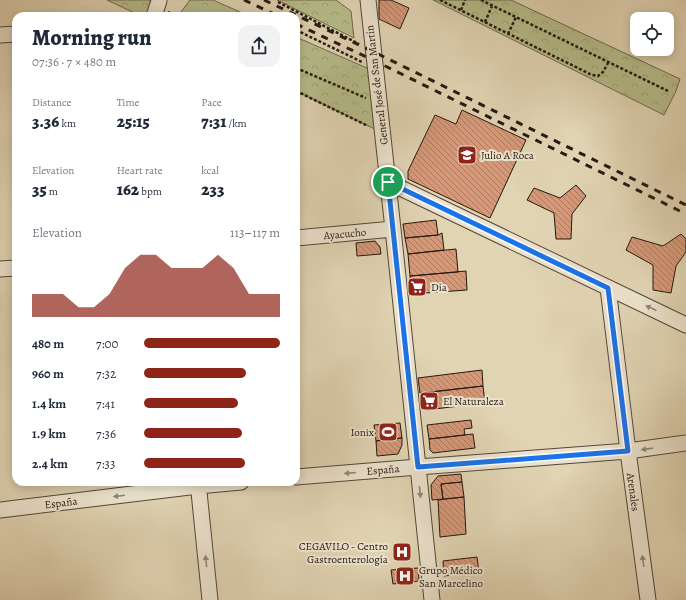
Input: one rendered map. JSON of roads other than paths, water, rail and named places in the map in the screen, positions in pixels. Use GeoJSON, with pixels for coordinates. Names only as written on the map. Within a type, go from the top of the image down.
{"type":"FeatureCollection","features":[{"type":"Feature","properties":{"kind":"street","name":"General José de San Martín"},"geometry":{"type":"LineString","coordinates":[[368,0],[432,600]]}},
{"type":"Feature","properties":{"kind":"street"},"geometry":{"type":"LineString","coordinates":[[155,12],[159,1]]}},
{"type":"Feature","properties":{"kind":"street"},"geometry":{"type":"LineString","coordinates":[[0,35],[12,34]]}},
{"type":"Feature","properties":{"kind":"street"},"geometry":{"type":"LineString","coordinates":[[388,182],[686,325]]}},
{"type":"Feature","properties":{"kind":"street","name":"Ayacucho"},"geometry":{"type":"LineString","coordinates":[[300,238],[393,229]]}},
{"type":"Feature","properties":{"kind":"street"},"geometry":{"type":"LineString","coordinates":[[0,269],[12,268]]}},
{"type":"Feature","properties":{"kind":"street","name":"Arenales"},"geometry":{"type":"LineString","coordinates":[[608,288],[648,600]]}},
{"type":"Feature","properties":{"kind":"street","name":"España"},"geometry":{"type":"LineString","coordinates":[[300,477],[628,451],[686,444]]}},
{"type":"Feature","properties":{"kind":"street","name":"España"},"geometry":{"type":"LineString","coordinates":[[0,510],[183,486]]}},
{"type":"Feature","properties":{"kind":"street"},"geometry":{"type":"LineString","coordinates":[[198,486],[210,600]]}},
{"type":"Feature","properties":{"kind":"railway"},"geometry":{"type":"LineString","coordinates":[[244,0],[270,12]]}},
{"type":"Feature","properties":{"kind":"railway"},"geometry":{"type":"LineString","coordinates":[[264,0],[289,12]]}},
{"type":"Feature","properties":{"kind":"railway"},"geometry":{"type":"LineString","coordinates":[[300,17],[686,205]]}},
{"type":"Feature","properties":{"kind":"railway"},"geometry":{"type":"LineString","coordinates":[[300,26],[375,61],[686,214]]}},
{"type":"Feature","properties":{"kind":"place","name":"Julio A Roca"},"geometry":{"type":"Point","coordinates":[467,155]}},
{"type":"Feature","properties":{"kind":"place","name":"Dia"},"geometry":{"type":"Point","coordinates":[417,287]}},
{"type":"Feature","properties":{"kind":"place","name":"El Naturaleza"},"geometry":{"type":"Point","coordinates":[429,401]}},
{"type":"Feature","properties":{"kind":"place","name":"Ionix"},"geometry":{"type":"Point","coordinates":[388,432]}},
{"type":"Feature","properties":{"kind":"place","name":"CEGAVILO - Centro Gastroenterología"},"geometry":{"type":"Point","coordinates":[402,552]}},
{"type":"Feature","properties":{"kind":"place","name":"Grupo Médico San Marcelino"},"geometry":{"type":"Point","coordinates":[405,576]}}]}
